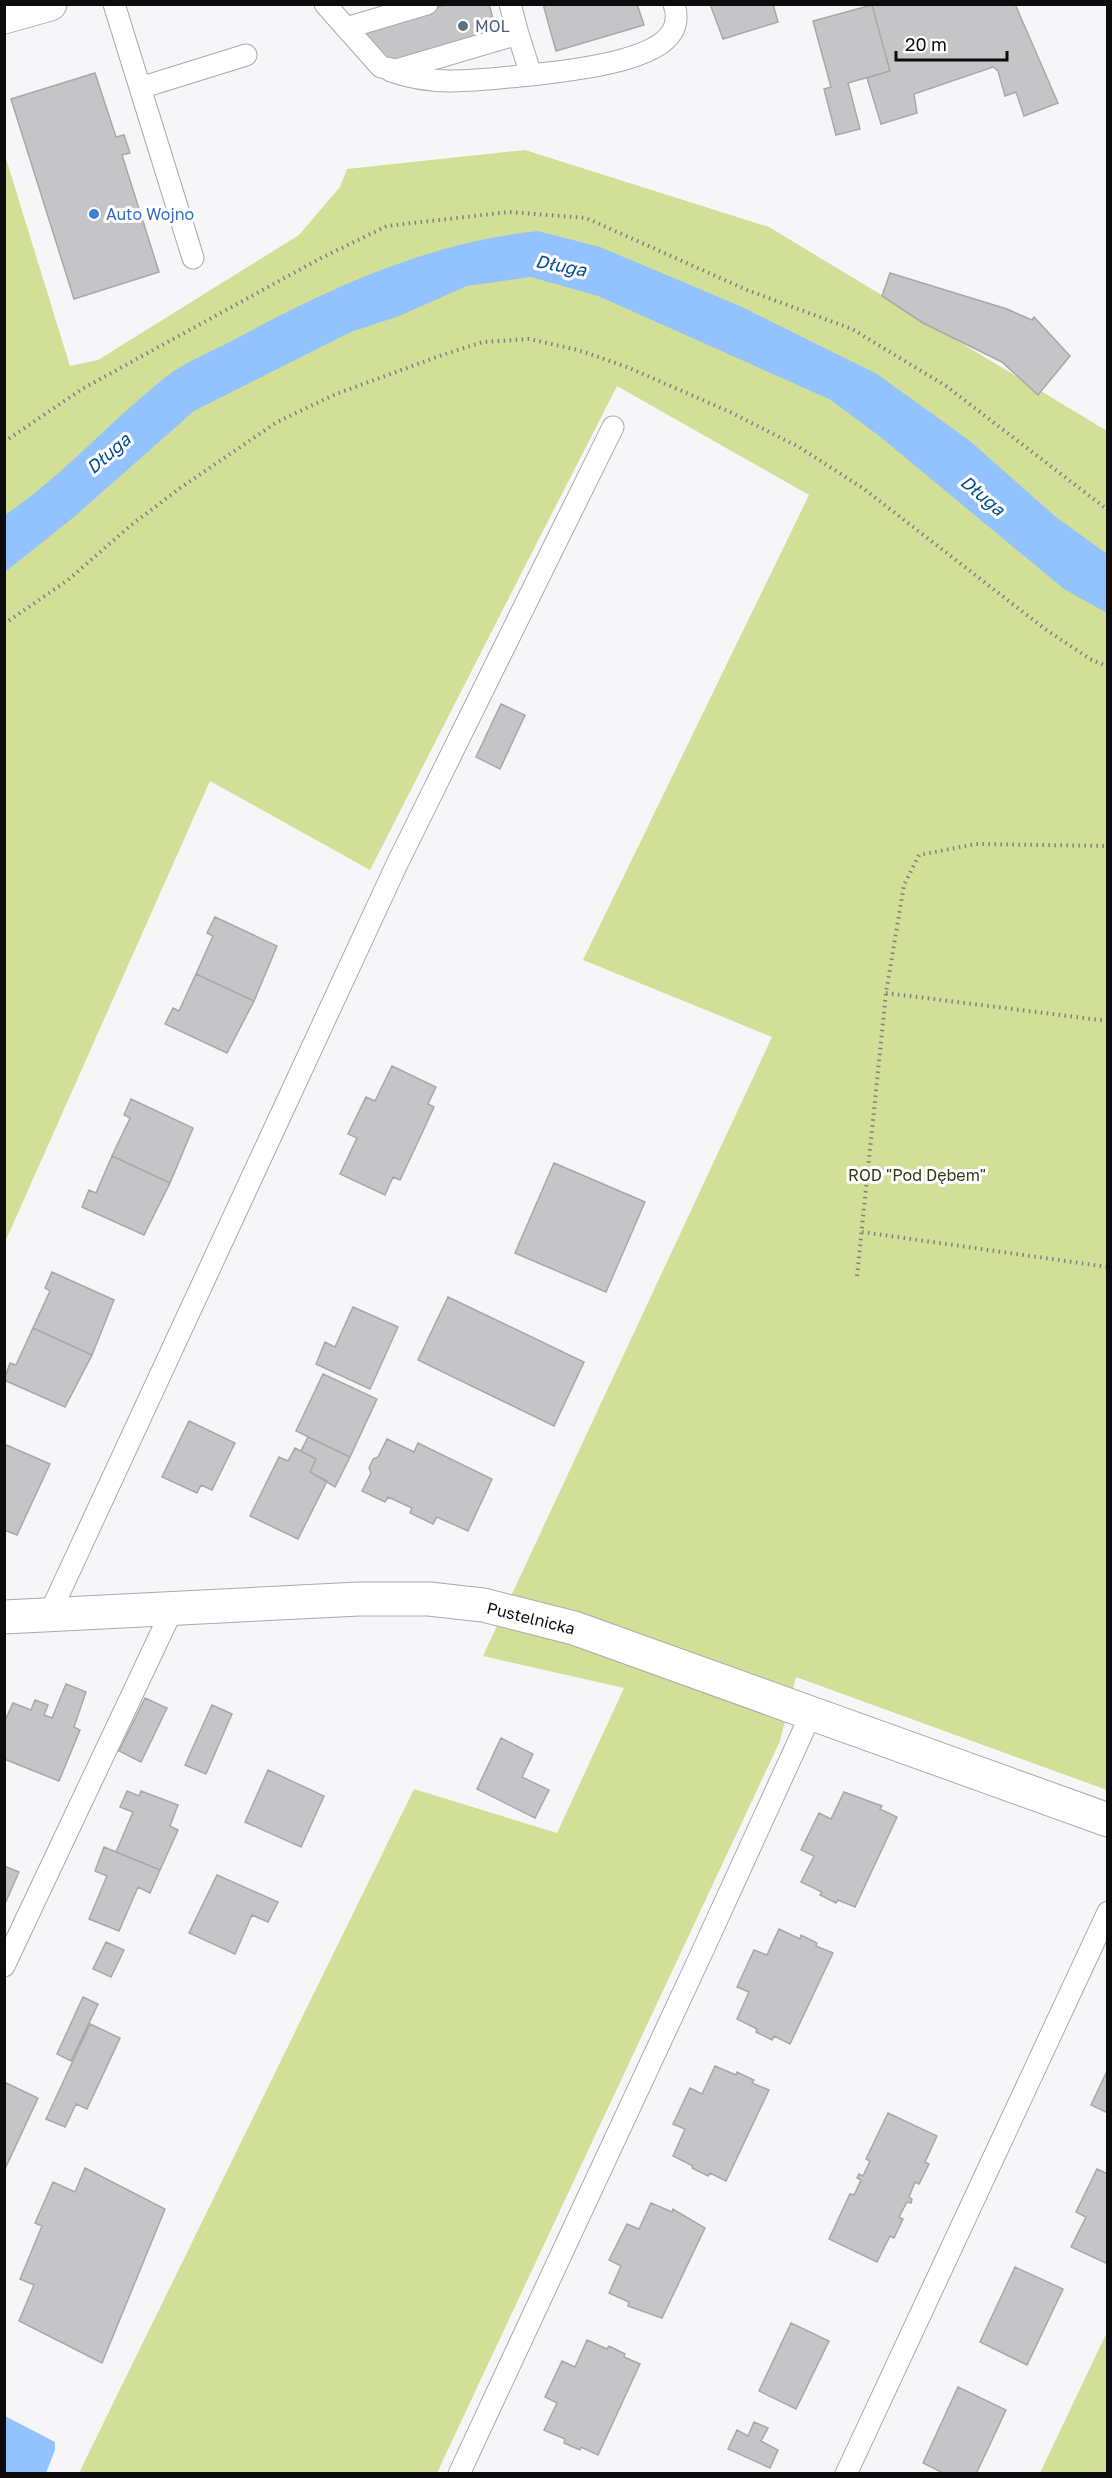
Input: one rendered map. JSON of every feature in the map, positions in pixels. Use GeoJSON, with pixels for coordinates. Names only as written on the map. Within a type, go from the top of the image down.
{"type":"FeatureCollection","features":[{"type":"Feature","properties":{"kind":"street"},"geometry":{"type":"LineString","coordinates":[[4,17],[50,4]]}},
{"type":"Feature","properties":{"kind":"street","name":"Pustelnicka"},"geometry":{"type":"LineString","coordinates":[[4,1617],[358,1599],[429,1599],[483,1605],[574,1628],[1107,1820]]}},
{"type":"Feature","properties":{"kind":"lane"},"geometry":{"type":"LineString","coordinates":[[114,4],[193,258]]}},
{"type":"Feature","properties":{"kind":"lane"},"geometry":{"type":"LineString","coordinates":[[325,4],[381,68],[429,81],[463,81],[531,75],[585,68],[622,60],[662,43],[673,31],[676,12],[674,4]]}},
{"type":"Feature","properties":{"kind":"lane"},"geometry":{"type":"LineString","coordinates":[[346,28],[427,4]]}},
{"type":"Feature","properties":{"kind":"lane"},"geometry":{"type":"LineString","coordinates":[[510,4],[531,75]]}},
{"type":"Feature","properties":{"kind":"lane"},"geometry":{"type":"LineString","coordinates":[[388,70],[396,70],[518,34]]}},
{"type":"Feature","properties":{"kind":"lane"},"geometry":{"type":"LineString","coordinates":[[140,88],[246,54]]}},
{"type":"Feature","properties":{"kind":"lane"},"geometry":{"type":"LineString","coordinates":[[49,1615],[397,864],[613,427]]}},
{"type":"Feature","properties":{"kind":"lane"},"geometry":{"type":"LineString","coordinates":[[4,1966],[173,1608]]}},
{"type":"Feature","properties":{"kind":"lane"},"geometry":{"type":"LineString","coordinates":[[459,2474],[811,1714]]}},
{"type":"Feature","properties":{"kind":"lane"},"geometry":{"type":"LineString","coordinates":[[846,2474],[1107,1912]]}},
{"type":"Feature","properties":{"kind":"path"},"geometry":{"type":"LineString","coordinates":[[4,442],[82,389],[321,258],[387,226],[509,212],[586,218],[747,290],[852,329],[946,386],[1107,510]]}},
{"type":"Feature","properties":{"kind":"path"},"geometry":{"type":"LineString","coordinates":[[857,1276],[886,993],[904,885],[919,855],[976,844],[1107,846]]}},
{"type":"Feature","properties":{"kind":"path"},"geometry":{"type":"LineString","coordinates":[[886,993],[1107,1022]]}},
{"type":"Feature","properties":{"kind":"path"},"geometry":{"type":"LineString","coordinates":[[862,1232],[1107,1267]]}},
{"type":"Feature","properties":{"kind":"green space","name":"ROD \"Pod Dębem\""},"geometry":{"type":"Polygon","coordinates":[[[525,150],[769,227],[1107,431],[1107,1790],[796,1677],[780,1741],[437,2473],[79,2473],[414,1789],[557,1833],[624,1688],[483,1656],[772,1037],[583,960],[809,495],[617,386],[370,870],[210,781],[5,1242],[4,152],[70,366],[98,360],[299,235],[340,187],[347,169],[525,150]]]}},
{"type":"Feature","properties":{"kind":"green space"},"geometry":{"type":"Polygon","coordinates":[[[1107,2332],[1107,2473],[1040,2473],[1107,2332]]]}},
{"type":"Feature","properties":{"kind":"water","name":"Długa"},"geometry":{"type":"Polygon","coordinates":[[[538,231],[600,247],[740,306],[877,374],[970,441],[1056,517],[1107,554],[1107,613],[1064,589],[878,435],[829,399],[598,296],[531,277],[467,286],[399,316],[351,332],[194,411],[74,517],[5,572],[5,515],[47,483],[146,393],[175,370],[311,300],[384,269],[459,245],[538,231]]]}},
{"type":"Feature","properties":{"kind":"water"},"geometry":{"type":"Polygon","coordinates":[[[5,2416],[55,2442],[55,2450],[46,2473],[5,2473],[5,2416]]]}},
{"type":"Feature","properties":{"kind":"building"},"geometry":{"type":"Polygon","coordinates":[[[448,4],[489,4],[499,41],[379,77],[365,29],[448,4]]]}},
{"type":"Feature","properties":{"kind":"building"},"geometry":{"type":"Polygon","coordinates":[[[543,4],[637,4],[644,25],[556,51],[543,4]]]}},
{"type":"Feature","properties":{"kind":"building"},"geometry":{"type":"Polygon","coordinates":[[[710,4],[773,4],[778,22],[723,39],[710,4]]]}},
{"type":"Feature","properties":{"kind":"building"},"geometry":{"type":"Polygon","coordinates":[[[1015,4],[1058,103],[1024,116],[1016,92],[1005,96],[998,71],[993,67],[914,94],[917,113],[881,124],[867,78],[890,71],[872,5],[1015,4]]]}},
{"type":"Feature","properties":{"kind":"building"},"geometry":{"type":"Polygon","coordinates":[[[872,5],[890,71],[848,83],[860,129],[836,135],[824,89],[831,87],[813,21],[872,5]]]}},
{"type":"Feature","properties":{"kind":"building","name":"Auto Wojno"},"geometry":{"type":"Polygon","coordinates":[[[95,73],[116,137],[124,135],[130,153],[122,155],[159,272],[74,299],[11,99],[95,73]]]}},
{"type":"Feature","properties":{"kind":"building"},"geometry":{"type":"Polygon","coordinates":[[[890,273],[1007,309],[1032,320],[1034,317],[1070,356],[1038,395],[1002,362],[923,323],[882,296],[890,273]]]}},
{"type":"Feature","properties":{"kind":"building"},"geometry":{"type":"Polygon","coordinates":[[[501,704],[525,715],[500,769],[476,757],[501,704]]]}},
{"type":"Feature","properties":{"kind":"building"},"geometry":{"type":"Polygon","coordinates":[[[215,917],[277,946],[254,1001],[196,974],[213,936],[207,933],[215,917]]]}},
{"type":"Feature","properties":{"kind":"building"},"geometry":{"type":"Polygon","coordinates":[[[196,974],[254,1001],[227,1053],[165,1024],[173,1008],[179,1011],[196,974]]]}},
{"type":"Feature","properties":{"kind":"building"},"geometry":{"type":"Polygon","coordinates":[[[392,1066],[436,1087],[428,1104],[434,1107],[400,1180],[393,1177],[385,1195],[340,1174],[357,1138],[348,1134],[366,1097],[375,1101],[392,1066]]]}},
{"type":"Feature","properties":{"kind":"building"},"geometry":{"type":"Polygon","coordinates":[[[131,1099],[193,1128],[170,1183],[112,1156],[130,1118],[124,1115],[131,1099]]]}},
{"type":"Feature","properties":{"kind":"building"},"geometry":{"type":"Polygon","coordinates":[[[112,1156],[170,1183],[144,1235],[82,1207],[89,1190],[96,1193],[112,1156]]]}},
{"type":"Feature","properties":{"kind":"building"},"geometry":{"type":"Polygon","coordinates":[[[554,1163],[645,1202],[606,1292],[515,1253],[554,1163]]]}},
{"type":"Feature","properties":{"kind":"building"},"geometry":{"type":"Polygon","coordinates":[[[52,1272],[114,1300],[92,1355],[33,1328],[50,1291],[45,1288],[52,1272]]]}},
{"type":"Feature","properties":{"kind":"building"},"geometry":{"type":"Polygon","coordinates":[[[448,1297],[584,1362],[554,1426],[418,1360],[448,1297]]]}},
{"type":"Feature","properties":{"kind":"building"},"geometry":{"type":"Polygon","coordinates":[[[353,1307],[398,1327],[370,1389],[316,1364],[325,1342],[335,1347],[353,1307]]]}},
{"type":"Feature","properties":{"kind":"building"},"geometry":{"type":"Polygon","coordinates":[[[33,1328],[92,1355],[65,1407],[4,1380],[10,1363],[16,1365],[33,1328]]]}},
{"type":"Feature","properties":{"kind":"building"},"geometry":{"type":"Polygon","coordinates":[[[323,1374],[377,1399],[350,1457],[296,1431],[323,1374]]]}},
{"type":"Feature","properties":{"kind":"building"},"geometry":{"type":"Polygon","coordinates":[[[189,1421],[235,1443],[212,1490],[201,1485],[197,1493],[162,1477],[189,1421]]]}},
{"type":"Feature","properties":{"kind":"building"},"geometry":{"type":"Polygon","coordinates":[[[308,1437],[350,1457],[335,1487],[310,1472],[316,1459],[301,1451],[308,1437]]]}},
{"type":"Feature","properties":{"kind":"building"},"geometry":{"type":"Polygon","coordinates":[[[387,1439],[414,1452],[418,1443],[492,1479],[468,1531],[437,1517],[433,1524],[410,1513],[412,1508],[388,1497],[385,1502],[362,1491],[371,1473],[369,1468],[373,1459],[378,1457],[387,1439]]]}},
{"type":"Feature","properties":{"kind":"building"},"geometry":{"type":"Polygon","coordinates":[[[4,1444],[50,1464],[17,1535],[4,1530],[4,1444]]]}},
{"type":"Feature","properties":{"kind":"building"},"geometry":{"type":"Polygon","coordinates":[[[295,1448],[316,1459],[310,1472],[327,1481],[298,1539],[250,1516],[279,1457],[288,1461],[295,1448]]]}},
{"type":"Feature","properties":{"kind":"building"},"geometry":{"type":"Polygon","coordinates":[[[66,1684],[86,1692],[74,1727],[80,1730],[59,1781],[4,1759],[4,1723],[13,1703],[31,1710],[35,1700],[48,1705],[44,1715],[52,1718],[66,1684]]]}},
{"type":"Feature","properties":{"kind":"building"},"geometry":{"type":"Polygon","coordinates":[[[145,1698],[167,1708],[141,1762],[119,1751],[145,1698]]]}},
{"type":"Feature","properties":{"kind":"building"},"geometry":{"type":"Polygon","coordinates":[[[212,1705],[232,1714],[206,1774],[185,1765],[212,1705]]]}},
{"type":"Feature","properties":{"kind":"building"},"geometry":{"type":"Polygon","coordinates":[[[501,1738],[533,1754],[522,1777],[549,1790],[535,1818],[477,1789],[501,1738]]]}},
{"type":"Feature","properties":{"kind":"building"},"geometry":{"type":"Polygon","coordinates":[[[268,1770],[324,1796],[301,1847],[245,1822],[268,1770]]]}},
{"type":"Feature","properties":{"kind":"building"},"geometry":{"type":"Polygon","coordinates":[[[127,1791],[139,1796],[141,1791],[178,1805],[170,1826],[178,1830],[160,1870],[116,1852],[133,1812],[120,1807],[127,1791]]]}},
{"type":"Feature","properties":{"kind":"building"},"geometry":{"type":"Polygon","coordinates":[[[844,1792],[882,1806],[880,1809],[897,1817],[855,1907],[838,1900],[836,1903],[820,1895],[822,1892],[801,1882],[814,1856],[801,1850],[819,1813],[831,1819],[844,1792]]]}},
{"type":"Feature","properties":{"kind":"building"},"geometry":{"type":"Polygon","coordinates":[[[104,1847],[160,1870],[150,1893],[138,1887],[119,1931],[89,1919],[107,1876],[95,1871],[104,1847]]]}},
{"type":"Feature","properties":{"kind":"building"},"geometry":{"type":"Polygon","coordinates":[[[4,1866],[19,1872],[4,1906],[4,1866]]]}},
{"type":"Feature","properties":{"kind":"building"},"geometry":{"type":"Polygon","coordinates":[[[217,1875],[278,1902],[268,1922],[252,1915],[235,1954],[189,1933],[217,1875]]]}},
{"type":"Feature","properties":{"kind":"building"},"geometry":{"type":"Polygon","coordinates":[[[779,1929],[800,1939],[801,1935],[817,1943],[816,1946],[833,1953],[790,2044],[774,2036],[772,2040],[737,2019],[749,1992],[737,1987],[754,1950],[767,1955],[779,1929]]]}},
{"type":"Feature","properties":{"kind":"building"},"geometry":{"type":"Polygon","coordinates":[[[106,1942],[124,1950],[111,1977],[93,1969],[106,1942]]]}},
{"type":"Feature","properties":{"kind":"building"},"geometry":{"type":"Polygon","coordinates":[[[83,1997],[98,2004],[71,2061],[57,2054],[83,1997]]]}},
{"type":"Feature","properties":{"kind":"building"},"geometry":{"type":"Polygon","coordinates":[[[90,2024],[120,2038],[87,2109],[76,2104],[65,2127],[46,2119],[90,2024]]]}},
{"type":"Feature","properties":{"kind":"building"},"geometry":{"type":"Polygon","coordinates":[[[715,2066],[736,2075],[737,2072],[754,2080],[752,2083],[769,2090],[726,2181],[710,2173],[708,2176],[673,2156],[685,2129],[673,2124],[690,2088],[702,2094],[715,2066]]]}},
{"type":"Feature","properties":{"kind":"building"},"geometry":{"type":"Polygon","coordinates":[[[1108,2069],[1108,2113],[1091,2105],[1108,2069]]]}},
{"type":"Feature","properties":{"kind":"building"},"geometry":{"type":"Polygon","coordinates":[[[4,2082],[38,2098],[4,2171],[4,2082]]]}},
{"type":"Feature","properties":{"kind":"building"},"geometry":{"type":"Polygon","coordinates":[[[888,2113],[937,2136],[925,2162],[929,2164],[919,2184],[915,2182],[909,2197],[912,2199],[911,2203],[907,2202],[899,2217],[903,2219],[894,2238],[890,2236],[877,2262],[829,2239],[850,2194],[854,2195],[861,2180],[857,2178],[859,2174],[863,2176],[870,2161],[866,2159],[888,2113]]]}},
{"type":"Feature","properties":{"kind":"building"},"geometry":{"type":"Polygon","coordinates":[[[85,2168],[165,2209],[102,2363],[19,2321],[34,2285],[20,2279],[42,2226],[35,2223],[53,2182],[75,2192],[85,2168]]]}},
{"type":"Feature","properties":{"kind":"building"},"geometry":{"type":"Polygon","coordinates":[[[1097,2169],[1108,2174],[1108,2264],[1071,2247],[1086,2217],[1076,2212],[1097,2169]]]}},
{"type":"Feature","properties":{"kind":"building"},"geometry":{"type":"Polygon","coordinates":[[[651,2203],[672,2212],[673,2209],[705,2228],[662,2318],[628,2306],[629,2302],[609,2293],[621,2266],[609,2260],[627,2224],[639,2229],[651,2203]]]}},
{"type":"Feature","properties":{"kind":"building"},"geometry":{"type":"Polygon","coordinates":[[[1015,2267],[1063,2289],[1027,2365],[980,2342],[1015,2267]]]}},
{"type":"Feature","properties":{"kind":"building"},"geometry":{"type":"Polygon","coordinates":[[[791,2323],[829,2341],[796,2409],[759,2391],[791,2323]]]}},
{"type":"Feature","properties":{"kind":"building"},"geometry":{"type":"Polygon","coordinates":[[[587,2340],[607,2349],[609,2346],[625,2354],[624,2357],[640,2364],[598,2455],[581,2447],[580,2450],[564,2443],[565,2439],[544,2430],[557,2403],[545,2397],[562,2361],[575,2367],[587,2340]]]}},
{"type":"Feature","properties":{"kind":"building"},"geometry":{"type":"Polygon","coordinates":[[[958,2387],[1006,2410],[976,2474],[945,2474],[923,2463],[958,2387]]]}},
{"type":"Feature","properties":{"kind":"building"},"geometry":{"type":"Polygon","coordinates":[[[754,2422],[768,2428],[761,2441],[778,2450],[770,2468],[728,2449],[737,2430],[748,2436],[754,2422]]]}},
{"type":"Feature","properties":{"kind":"place","name":"MOL"},"geometry":{"type":"Point","coordinates":[463,26]}},
{"type":"Feature","properties":{"kind":"place","name":"Auto Wojno"},"geometry":{"type":"Point","coordinates":[94,214]}}]}
